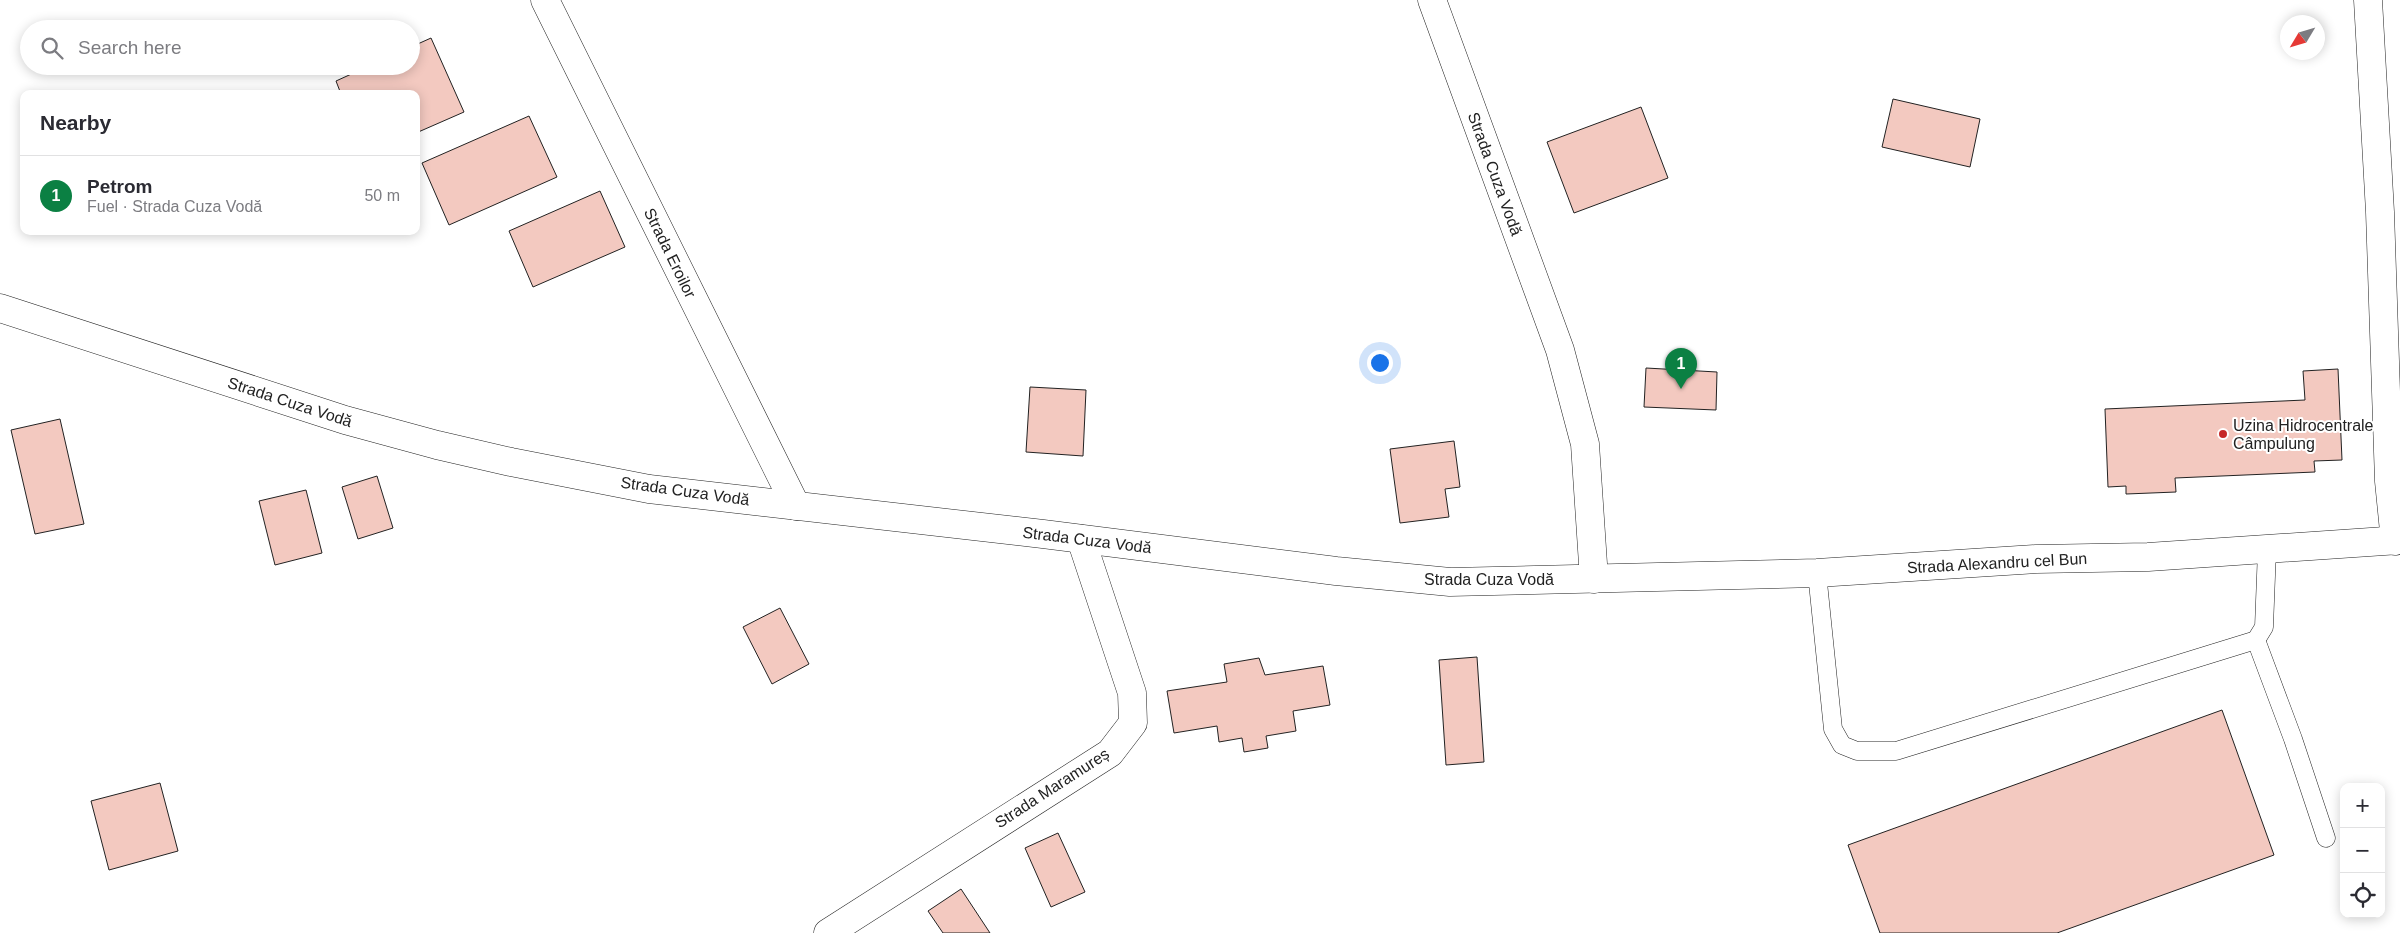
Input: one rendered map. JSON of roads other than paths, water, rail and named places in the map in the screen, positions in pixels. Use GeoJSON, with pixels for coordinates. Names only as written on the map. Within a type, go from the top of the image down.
{"type":"FeatureCollection","features":[{"type":"Feature","properties":{"kind":"main road","name":"Strada Eroilor"},"geometry":{"type":"LineString","coordinates":[[545,0],[796,506]]}},
{"type":"Feature","properties":{"kind":"main road","name":"Strada Cuza Vodă"},"geometry":{"type":"LineString","coordinates":[[0,308],[345,420],[436,445],[649,489],[1081,539],[1336,571],[1450,582],[1594,579],[1585,444],[1560,350],[1432,0]]}},
{"type":"Feature","properties":{"kind":"main road"},"geometry":{"type":"LineString","coordinates":[[2368,0],[2380,212],[2389,481],[2397,541]]}},
{"type":"Feature","properties":{"kind":"main road","name":"Strada Maramureș"},"geometry":{"type":"LineString","coordinates":[[828,933],[1110,753],[1132,723],[1132,693],[1081,539]]}},
{"type":"Feature","properties":{"kind":"main road","name":"Strada Alexandru cel Bun"},"geometry":{"type":"LineString","coordinates":[[1594,579],[1817,573],[2036,559],[2148,557],[2397,541]]}},
{"type":"Feature","properties":{"kind":"lane"},"geometry":{"type":"LineString","coordinates":[[1817,573],[1833,729],[1842,745],[1857,751],[1896,751],[2256,640],[2264,628],[2267,550]]}},
{"type":"Feature","properties":{"kind":"lane"},"geometry":{"type":"LineString","coordinates":[[2256,640],[2293,739],[2326,838]]}},
{"type":"Feature","properties":{"kind":"place","name":"Petrom"},"geometry":{"type":"Point","coordinates":[1681,389]}},
{"type":"Feature","properties":{"kind":"place","name":"Uzina Hidrocentrale Câmpulung"},"geometry":{"type":"Point","coordinates":[2223,434]}}]}
